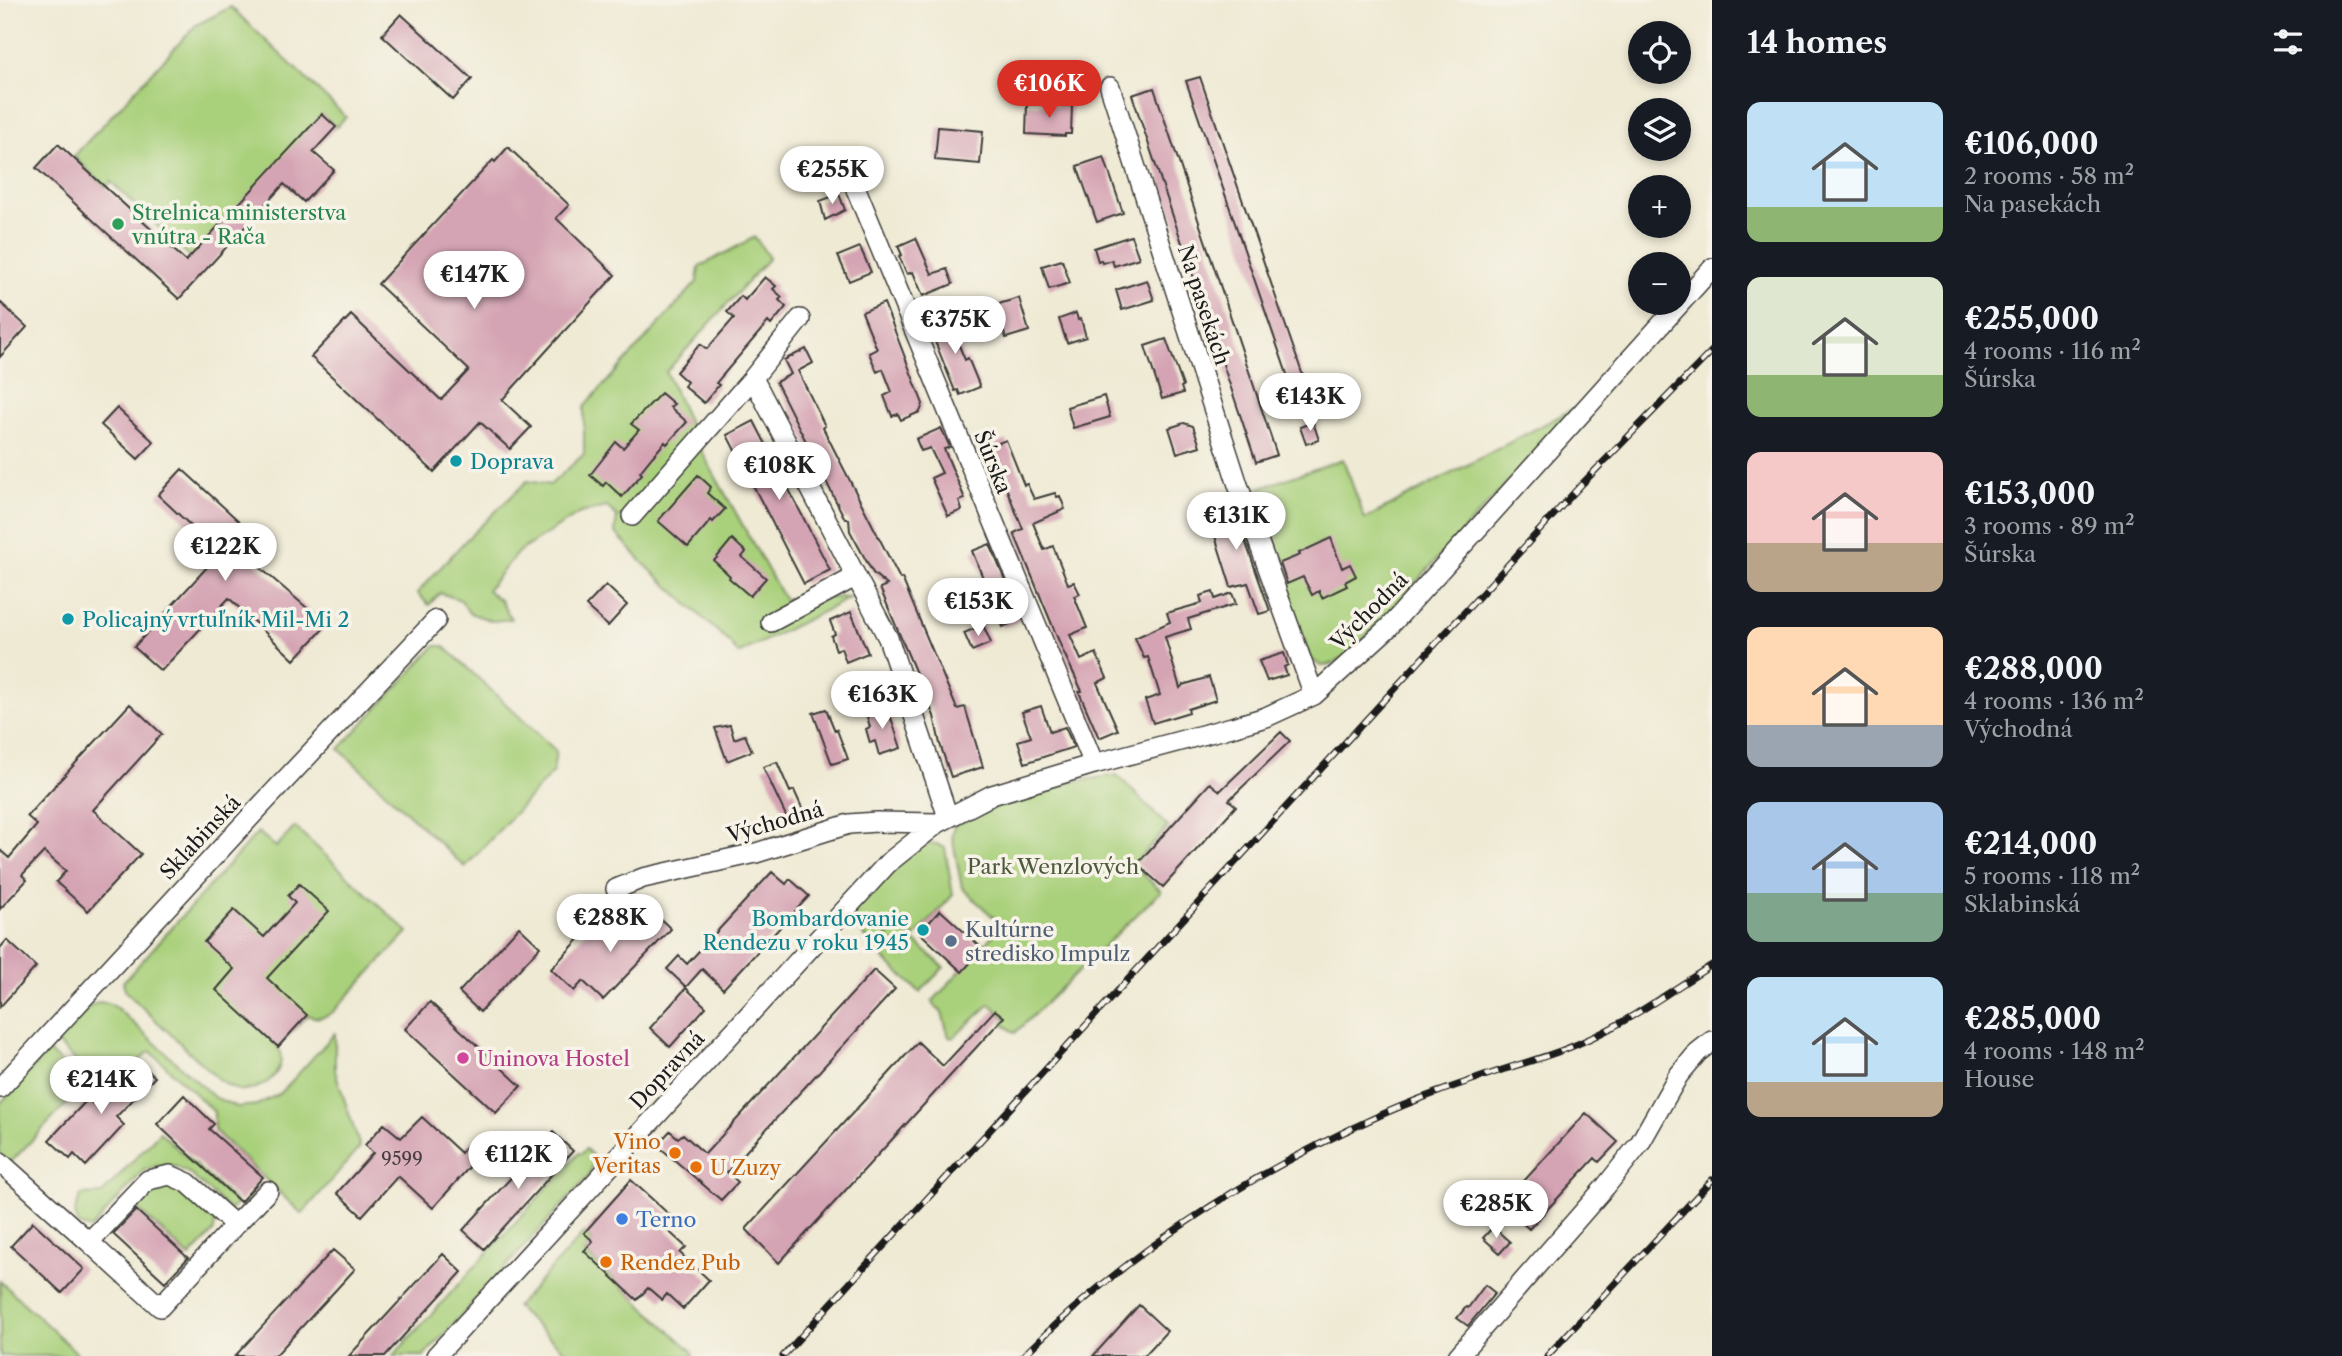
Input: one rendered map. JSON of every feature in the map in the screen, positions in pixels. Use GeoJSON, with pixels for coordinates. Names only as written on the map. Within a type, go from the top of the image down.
{"type":"FeatureCollection","features":[{"type":"Feature","properties":{"kind":"street","name":"Na pasekách"},"geometry":{"type":"LineString","coordinates":[[1111,87],[1238,485],[1314,695]]}},
{"type":"Feature","properties":{"kind":"street","name":"Šúrska"},"geometry":{"type":"LineString","coordinates":[[851,177],[1094,764]]}},
{"type":"Feature","properties":{"kind":"street","name":"Východná"},"geometry":{"type":"LineString","coordinates":[[616,889],[643,878],[756,853],[849,824],[916,824],[943,820],[992,795],[1094,764],[1244,724],[1314,695],[1389,627],[1712,268]]}},
{"type":"Feature","properties":{"kind":"street"},"geometry":{"type":"LineString","coordinates":[[632,516],[800,319]]}},
{"type":"Feature","properties":{"kind":"street"},"geometry":{"type":"LineString","coordinates":[[752,378],[888,638],[943,820]]}},
{"type":"Feature","properties":{"kind":"street"},"geometry":{"type":"LineString","coordinates":[[771,622],[855,577]]}},
{"type":"Feature","properties":{"kind":"street","name":"Sklabinská"},"geometry":{"type":"LineString","coordinates":[[0,1088],[436,620]]}},
{"type":"Feature","properties":{"kind":"street","name":"Dopravná"},"geometry":{"type":"LineString","coordinates":[[436,1356],[888,863],[943,820]]}},
{"type":"Feature","properties":{"kind":"street"},"geometry":{"type":"LineString","coordinates":[[1458,1356],[1640,1143],[1678,1076],[1698,1052],[1712,1041]]}},
{"type":"Feature","properties":{"kind":"street"},"geometry":{"type":"LineString","coordinates":[[0,1162],[160,1307],[268,1191]]}},
{"type":"Feature","properties":{"kind":"street"},"geometry":{"type":"LineString","coordinates":[[89,1242],[148,1180],[170,1175],[188,1183],[235,1226]]}},
{"type":"Feature","properties":{"kind":"green space"},"geometry":{"type":"Polygon","coordinates":[[[231,7],[346,117],[336,127],[322,115],[204,270],[111,182],[106,188],[74,156],[196,25],[231,7]]]}},
{"type":"Feature","properties":{"kind":"green space"},"geometry":{"type":"Polygon","coordinates":[[[755,237],[769,258],[666,372],[703,454],[784,599],[852,597],[738,654],[730,643],[643,563],[615,532],[617,516],[607,507],[580,513],[518,552],[487,590],[500,600],[511,619],[493,621],[469,613],[461,600],[440,593],[429,605],[417,593],[465,541],[527,481],[550,485],[584,454],[584,407],[697,282],[699,267],[755,237]]]}},
{"type":"Feature","properties":{"kind":"green space"},"geometry":{"type":"Polygon","coordinates":[[[1577,407],[1354,648],[1342,659],[1328,665],[1321,666],[1310,658],[1254,490],[1343,459],[1365,519],[1577,407]]]}},
{"type":"Feature","properties":{"kind":"green space"},"geometry":{"type":"Polygon","coordinates":[[[435,646],[444,646],[556,751],[553,772],[465,867],[339,749],[435,646]]]}},
{"type":"Feature","properties":{"kind":"green space","name":"Park Wenzlových"},"geometry":{"type":"Polygon","coordinates":[[[1117,775],[1168,827],[1133,865],[1161,891],[1015,1033],[1003,1024],[1006,1018],[990,1004],[953,1038],[949,1037],[942,1013],[932,1002],[1002,925],[962,888],[952,836],[954,825],[985,809],[1044,786],[1117,775]]]}},
{"type":"Feature","properties":{"kind":"green space"},"geometry":{"type":"Polygon","coordinates":[[[295,827],[408,932],[333,1012],[320,1017],[307,1015],[278,1047],[280,1064],[272,1078],[256,1088],[239,1090],[219,1080],[126,992],[123,982],[258,832],[276,847],[295,827]]]}},
{"type":"Feature","properties":{"kind":"green space"},"geometry":{"type":"Polygon","coordinates":[[[924,843],[945,848],[953,895],[915,937],[897,924],[876,948],[854,925],[854,909],[892,870],[924,843]]]}},
{"type":"Feature","properties":{"kind":"green space"},"geometry":{"type":"Polygon","coordinates":[[[897,926],[944,967],[920,992],[875,951],[897,926]]]}},
{"type":"Feature","properties":{"kind":"green space"},"geometry":{"type":"Polygon","coordinates":[[[99,1002],[117,1008],[214,1097],[237,1107],[257,1105],[281,1093],[335,1033],[335,1071],[360,1147],[302,1214],[214,1130],[214,1112],[150,1051],[134,1065],[94,1078],[56,1042],[90,1006],[99,1002]]]}},
{"type":"Feature","properties":{"kind":"green space"},"geometry":{"type":"Polygon","coordinates":[[[48,1051],[80,1080],[77,1093],[10,1163],[0,1154],[0,1104],[48,1051]]]}},
{"type":"Feature","properties":{"kind":"green space"},"geometry":{"type":"Polygon","coordinates":[[[160,1132],[237,1204],[230,1210],[189,1173],[177,1167],[161,1165],[144,1170],[91,1229],[80,1226],[75,1210],[82,1195],[102,1194],[160,1132]]]}},
{"type":"Feature","properties":{"kind":"green space"},"geometry":{"type":"Polygon","coordinates":[[[586,1149],[595,1158],[589,1176],[424,1356],[393,1356],[579,1153],[586,1149]]]}},
{"type":"Feature","properties":{"kind":"green space"},"geometry":{"type":"Polygon","coordinates":[[[171,1183],[181,1186],[215,1219],[214,1231],[190,1257],[134,1206],[154,1184],[171,1183]]]}},
{"type":"Feature","properties":{"kind":"green space"},"geometry":{"type":"Polygon","coordinates":[[[584,1233],[593,1241],[584,1252],[692,1351],[693,1356],[570,1356],[516,1307],[584,1233]]]}},
{"type":"Feature","properties":{"kind":"green space"},"geometry":{"type":"Polygon","coordinates":[[[0,1281],[78,1354],[0,1356],[0,1281]]]}},
{"type":"Feature","properties":{"kind":"building"},"geometry":{"type":"Polygon","coordinates":[[[401,14],[472,79],[453,100],[382,35],[401,14]]]}},
{"type":"Feature","properties":{"kind":"building"},"geometry":{"type":"Polygon","coordinates":[[[1200,77],[1313,405],[1299,409],[1186,81],[1200,77]]]}},
{"type":"Feature","properties":{"kind":"building"},"geometry":{"type":"Polygon","coordinates":[[[1154,88],[1277,455],[1256,462],[1132,95],[1154,88]]]}},
{"type":"Feature","properties":{"kind":"building"},"geometry":{"type":"Polygon","coordinates":[[[1027,104],[1072,106],[1071,134],[1026,134],[1027,104]]]}},
{"type":"Feature","properties":{"kind":"building"},"geometry":{"type":"Polygon","coordinates":[[[322,114],[336,127],[313,152],[334,170],[304,202],[284,184],[179,299],[36,168],[58,144],[186,261],[322,114]]]}},
{"type":"Feature","properties":{"kind":"building"},"geometry":{"type":"Polygon","coordinates":[[[938,127],[983,131],[980,164],[935,160],[938,127]]]}},
{"type":"Feature","properties":{"kind":"building"},"geometry":{"type":"Polygon","coordinates":[[[508,147],[569,205],[556,218],[615,275],[502,400],[531,427],[510,449],[480,422],[434,472],[311,357],[351,315],[441,400],[469,370],[378,284],[508,147]]]}},
{"type":"Feature","properties":{"kind":"building"},"geometry":{"type":"Polygon","coordinates":[[[1104,157],[1123,213],[1097,222],[1077,166],[1104,157]]]}},
{"type":"Feature","properties":{"kind":"building"},"geometry":{"type":"Polygon","coordinates":[[[839,194],[845,210],[825,220],[820,201],[839,194]]]}},
{"type":"Feature","properties":{"kind":"building"},"geometry":{"type":"Polygon","coordinates":[[[1131,236],[1139,258],[1114,266],[1112,260],[1102,263],[1101,260],[1098,261],[1094,248],[1131,236]]]}},
{"type":"Feature","properties":{"kind":"building"},"geometry":{"type":"Polygon","coordinates":[[[916,238],[932,274],[947,269],[953,284],[923,296],[913,272],[907,274],[899,256],[902,255],[898,246],[916,238]]]}},
{"type":"Feature","properties":{"kind":"building"},"geometry":{"type":"Polygon","coordinates":[[[860,247],[871,272],[849,281],[838,256],[860,247]]]}},
{"type":"Feature","properties":{"kind":"building"},"geometry":{"type":"Polygon","coordinates":[[[1062,260],[1070,283],[1049,289],[1042,266],[1062,260]]]}},
{"type":"Feature","properties":{"kind":"building"},"geometry":{"type":"Polygon","coordinates":[[[765,277],[776,286],[773,289],[782,297],[779,300],[786,307],[771,325],[768,322],[716,383],[719,385],[704,403],[684,386],[687,382],[676,372],[700,344],[707,349],[734,318],[727,312],[741,296],[745,300],[765,277]]]}},
{"type":"Feature","properties":{"kind":"building"},"geometry":{"type":"Polygon","coordinates":[[[1147,280],[1154,300],[1122,310],[1116,290],[1147,280]]]}},
{"type":"Feature","properties":{"kind":"building"},"geometry":{"type":"Polygon","coordinates":[[[1019,298],[1029,331],[1006,338],[995,305],[1019,298]]]}},
{"type":"Feature","properties":{"kind":"building"},"geometry":{"type":"Polygon","coordinates":[[[0,302],[27,327],[0,357],[0,302]]]}},
{"type":"Feature","properties":{"kind":"building"},"geometry":{"type":"Polygon","coordinates":[[[884,303],[923,404],[920,412],[901,420],[898,414],[892,416],[884,396],[892,392],[883,369],[877,372],[869,353],[877,349],[862,312],[884,303]]]}},
{"type":"Feature","properties":{"kind":"building"},"geometry":{"type":"Polygon","coordinates":[[[1076,313],[1078,320],[1081,319],[1086,337],[1067,343],[1059,319],[1076,313]]]}},
{"type":"Feature","properties":{"kind":"building"},"geometry":{"type":"Polygon","coordinates":[[[955,318],[958,325],[963,323],[967,334],[956,338],[980,387],[960,395],[958,390],[955,391],[930,329],[955,318]]]}},
{"type":"Feature","properties":{"kind":"building"},"geometry":{"type":"Polygon","coordinates":[[[1166,339],[1183,386],[1183,393],[1162,399],[1145,346],[1166,339]]]}},
{"type":"Feature","properties":{"kind":"building"},"geometry":{"type":"Polygon","coordinates":[[[806,349],[813,363],[798,371],[825,426],[823,428],[900,579],[902,578],[957,709],[965,707],[983,767],[951,777],[934,716],[880,588],[887,585],[873,573],[850,531],[849,519],[845,519],[776,382],[791,374],[784,360],[806,349]]]}},
{"type":"Feature","properties":{"kind":"building"},"geometry":{"type":"Polygon","coordinates":[[[661,393],[674,404],[670,407],[687,422],[652,457],[640,472],[642,474],[622,497],[606,482],[603,486],[590,475],[616,442],[623,448],[639,430],[631,424],[661,393]]]}},
{"type":"Feature","properties":{"kind":"building"},"geometry":{"type":"Polygon","coordinates":[[[1104,396],[1110,417],[1073,428],[1067,407],[1104,396]]]}},
{"type":"Feature","properties":{"kind":"building"},"geometry":{"type":"Polygon","coordinates":[[[117,408],[154,442],[138,459],[101,425],[117,408]]]}},
{"type":"Feature","properties":{"kind":"building"},"geometry":{"type":"Polygon","coordinates":[[[754,421],[830,570],[804,584],[727,435],[754,421]]]}},
{"type":"Feature","properties":{"kind":"building"},"geometry":{"type":"Polygon","coordinates":[[[1313,422],[1319,440],[1306,444],[1300,427],[1313,422]]]}},
{"type":"Feature","properties":{"kind":"building"},"geometry":{"type":"Polygon","coordinates":[[[1184,423],[1193,426],[1200,446],[1177,453],[1169,428],[1184,423]]]}},
{"type":"Feature","properties":{"kind":"building"},"geometry":{"type":"Polygon","coordinates":[[[941,428],[950,447],[944,449],[965,499],[959,501],[962,510],[948,516],[931,478],[942,473],[930,448],[921,451],[916,439],[941,428]]]}},
{"type":"Feature","properties":{"kind":"building"},"geometry":{"type":"Polygon","coordinates":[[[1006,440],[1024,485],[1027,484],[1034,499],[1055,493],[1057,497],[1060,496],[1065,509],[1033,523],[1044,550],[1053,546],[1068,584],[1074,582],[1080,594],[1074,596],[1087,628],[1070,635],[1081,660],[1096,653],[1107,678],[1097,683],[1118,730],[1099,738],[1079,692],[1082,691],[1014,533],[1023,529],[1002,478],[996,480],[983,449],[1006,440]]]}},
{"type":"Feature","properties":{"kind":"building"},"geometry":{"type":"Polygon","coordinates":[[[182,469],[265,545],[251,560],[327,625],[294,660],[229,598],[161,671],[134,647],[220,553],[158,495],[182,469]]]}},
{"type":"Feature","properties":{"kind":"building"},"geometry":{"type":"Polygon","coordinates":[[[698,475],[711,487],[707,493],[725,509],[713,522],[711,520],[688,547],[658,521],[698,475]]]}},
{"type":"Feature","properties":{"kind":"building"},"geometry":{"type":"Polygon","coordinates":[[[1220,498],[1221,501],[1230,498],[1270,611],[1259,614],[1248,583],[1231,587],[1214,533],[1216,532],[1213,525],[1217,523],[1209,502],[1220,498]]]}},
{"type":"Feature","properties":{"kind":"building"},"geometry":{"type":"Polygon","coordinates":[[[1331,538],[1342,568],[1350,564],[1356,576],[1345,582],[1347,586],[1322,598],[1319,591],[1312,595],[1303,577],[1287,584],[1280,563],[1331,538]]]}},
{"type":"Feature","properties":{"kind":"building"},"geometry":{"type":"Polygon","coordinates":[[[732,539],[746,552],[742,557],[766,578],[750,596],[714,561],[732,539]]]}},
{"type":"Feature","properties":{"kind":"building"},"geometry":{"type":"Polygon","coordinates":[[[990,544],[1021,619],[1003,627],[972,551],[990,544]]]}},
{"type":"Feature","properties":{"kind":"building"},"geometry":{"type":"Polygon","coordinates":[[[606,585],[627,605],[608,626],[586,606],[606,585]]]}},
{"type":"Feature","properties":{"kind":"building"},"geometry":{"type":"Polygon","coordinates":[[[1213,592],[1215,599],[1232,593],[1236,604],[1188,619],[1191,629],[1165,637],[1180,688],[1209,677],[1216,700],[1153,723],[1145,700],[1160,695],[1148,657],[1144,658],[1135,638],[1170,622],[1167,613],[1202,603],[1200,596],[1213,592]]]}},
{"type":"Feature","properties":{"kind":"building"},"geometry":{"type":"Polygon","coordinates":[[[851,612],[868,653],[846,662],[841,648],[836,650],[831,636],[835,634],[830,621],[851,612]]]}},
{"type":"Feature","properties":{"kind":"building"},"geometry":{"type":"Polygon","coordinates":[[[983,625],[991,643],[972,651],[964,633],[983,625]]]}},
{"type":"Feature","properties":{"kind":"building"},"geometry":{"type":"Polygon","coordinates":[[[1284,653],[1288,665],[1284,667],[1287,675],[1267,681],[1259,661],[1284,653]]]}},
{"type":"Feature","properties":{"kind":"building"},"geometry":{"type":"Polygon","coordinates":[[[130,704],[162,734],[93,810],[141,854],[88,911],[56,882],[66,871],[44,852],[22,875],[27,880],[0,909],[0,850],[9,858],[37,825],[27,816],[130,704]]]}},
{"type":"Feature","properties":{"kind":"building"},"geometry":{"type":"Polygon","coordinates":[[[887,706],[901,748],[879,755],[875,741],[870,743],[866,729],[870,727],[866,713],[887,706]]]}},
{"type":"Feature","properties":{"kind":"building"},"geometry":{"type":"Polygon","coordinates":[[[1041,706],[1050,732],[1065,727],[1074,747],[1025,763],[1018,741],[1031,737],[1022,712],[1041,706]]]}},
{"type":"Feature","properties":{"kind":"building"},"geometry":{"type":"Polygon","coordinates":[[[826,709],[848,759],[832,764],[813,713],[826,709]]]}},
{"type":"Feature","properties":{"kind":"building"},"geometry":{"type":"Polygon","coordinates":[[[730,725],[734,739],[745,735],[752,751],[727,761],[715,728],[730,725]]]}},
{"type":"Feature","properties":{"kind":"building"},"geometry":{"type":"Polygon","coordinates":[[[1281,732],[1290,741],[1229,800],[1236,806],[1163,887],[1137,864],[1210,783],[1220,791],[1281,732]]]}},
{"type":"Feature","properties":{"kind":"building"},"geometry":{"type":"Polygon","coordinates":[[[777,762],[790,792],[794,790],[803,810],[787,818],[763,767],[777,762]]]}},
{"type":"Feature","properties":{"kind":"building"},"geometry":{"type":"Polygon","coordinates":[[[772,872],[786,884],[790,879],[809,896],[723,989],[702,969],[686,987],[667,969],[679,956],[687,964],[772,872]]]}},
{"type":"Feature","properties":{"kind":"building"},"geometry":{"type":"Polygon","coordinates":[[[299,884],[329,911],[267,978],[307,1015],[278,1047],[216,990],[234,969],[204,942],[234,910],[264,937],[295,903],[288,896],[299,884]]]}},
{"type":"Feature","properties":{"kind":"building"},"geometry":{"type":"Polygon","coordinates":[[[648,907],[671,929],[603,1000],[583,981],[574,991],[551,969],[599,918],[619,937],[648,907]]]}},
{"type":"Feature","properties":{"kind":"building","name":"Kultúrne stredisko Impulz"},"geometry":{"type":"Polygon","coordinates":[[[940,910],[983,949],[962,972],[920,933],[940,910]]]}},
{"type":"Feature","properties":{"kind":"building"},"geometry":{"type":"Polygon","coordinates":[[[519,927],[540,947],[480,1012],[459,992],[519,927]]]}},
{"type":"Feature","properties":{"kind":"building"},"geometry":{"type":"Polygon","coordinates":[[[7,940],[36,967],[0,1007],[0,948],[7,940]]]}},
{"type":"Feature","properties":{"kind":"building"},"geometry":{"type":"Polygon","coordinates":[[[874,970],[895,989],[727,1172],[738,1182],[721,1200],[657,1145],[670,1131],[678,1138],[683,1134],[705,1154],[874,970]]]}},
{"type":"Feature","properties":{"kind":"building"},"geometry":{"type":"Polygon","coordinates":[[[686,988],[706,1007],[670,1047],[650,1028],[686,988]]]}},
{"type":"Feature","properties":{"kind":"building","name":"Uninova Hostel"},"geometry":{"type":"Polygon","coordinates":[[[430,1002],[521,1086],[496,1113],[405,1029],[430,1002]]]}},
{"type":"Feature","properties":{"kind":"building"},"geometry":{"type":"Polygon","coordinates":[[[995,1010],[1004,1017],[779,1263],[746,1229],[918,1042],[943,1066],[995,1010]]]}},
{"type":"Feature","properties":{"kind":"building"},"geometry":{"type":"Polygon","coordinates":[[[139,1062],[155,1077],[116,1117],[124,1125],[86,1166],[74,1154],[70,1159],[49,1140],[88,1099],[92,1103],[128,1065],[133,1069],[139,1062]]]}},
{"type":"Feature","properties":{"kind":"building"},"geometry":{"type":"Polygon","coordinates":[[[184,1095],[214,1124],[209,1129],[263,1177],[240,1202],[157,1124],[184,1095]]]}},
{"type":"Feature","properties":{"kind":"building"},"geometry":{"type":"Polygon","coordinates":[[[1586,1113],[1618,1142],[1599,1162],[1595,1158],[1529,1229],[1502,1205],[1586,1113]]]}},
{"type":"Feature","properties":{"kind":"building"},"geometry":{"type":"Polygon","coordinates":[[[422,1117],[461,1153],[471,1141],[474,1144],[479,1138],[488,1146],[433,1208],[398,1176],[362,1216],[337,1193],[373,1153],[365,1145],[384,1124],[401,1138],[422,1117]]]}},
{"type":"Feature","properties":{"kind":"building"},"geometry":{"type":"Polygon","coordinates":[[[553,1132],[573,1151],[484,1249],[463,1230],[553,1132]]]}},
{"type":"Feature","properties":{"kind":"building"},"geometry":{"type":"Polygon","coordinates":[[[631,1180],[673,1218],[664,1227],[686,1247],[680,1253],[709,1280],[683,1309],[667,1294],[662,1300],[648,1288],[637,1300],[584,1251],[593,1241],[584,1233],[631,1180]]]}},
{"type":"Feature","properties":{"kind":"building"},"geometry":{"type":"Polygon","coordinates":[[[136,1210],[188,1258],[165,1282],[113,1234],[136,1210]]]}},
{"type":"Feature","properties":{"kind":"building"},"geometry":{"type":"Polygon","coordinates":[[[33,1222],[84,1269],[62,1293],[11,1246],[33,1222]]]}},
{"type":"Feature","properties":{"kind":"building"},"geometry":{"type":"Polygon","coordinates":[[[1493,1227],[1510,1242],[1500,1253],[1483,1238],[1493,1227]]]}},
{"type":"Feature","properties":{"kind":"building"},"geometry":{"type":"Polygon","coordinates":[[[333,1250],[355,1269],[275,1356],[235,1356],[333,1250]]]}},
{"type":"Feature","properties":{"kind":"building"},"geometry":{"type":"Polygon","coordinates":[[[443,1254],[462,1272],[385,1356],[349,1356],[443,1254]]]}},
{"type":"Feature","properties":{"kind":"building"},"geometry":{"type":"Polygon","coordinates":[[[1485,1285],[1495,1293],[1468,1326],[1457,1318],[1485,1285]]]}},
{"type":"Feature","properties":{"kind":"building"},"geometry":{"type":"Polygon","coordinates":[[[1139,1305],[1167,1331],[1144,1356],[1093,1356],[1139,1305]]]}},
{"type":"Feature","properties":{"kind":"railway"},"geometry":{"type":"LineString","coordinates":[[783,1356],[1582,484],[1712,351]]}},
{"type":"Feature","properties":{"kind":"railway"},"geometry":{"type":"LineString","coordinates":[[1023,1356],[1101,1285],[1231,1193],[1372,1119],[1471,1080],[1562,1051],[1597,1035],[1648,1007],[1712,965]]}},
{"type":"Feature","properties":{"kind":"railway"},"geometry":{"type":"LineString","coordinates":[[1547,1356],[1712,1180]]}},
{"type":"Feature","properties":{"kind":"place","name":"Strelnica ministerstva vnútra - Rača"},"geometry":{"type":"Point","coordinates":[118,224]}},
{"type":"Feature","properties":{"kind":"place","name":"Doprava"},"geometry":{"type":"Point","coordinates":[456,461]}},
{"type":"Feature","properties":{"kind":"place","name":"Policajný vrtuľník Mil-Mi 2"},"geometry":{"type":"Point","coordinates":[68,619]}},
{"type":"Feature","properties":{"kind":"place","name":"Bombardovanie Rendezu v roku 1945"},"geometry":{"type":"Point","coordinates":[923,930]}},
{"type":"Feature","properties":{"kind":"place","name":"Kultúrne stredisko Impulz"},"geometry":{"type":"Point","coordinates":[951,941]}},
{"type":"Feature","properties":{"kind":"place","name":"Uninova Hostel"},"geometry":{"type":"Point","coordinates":[463,1058]}},
{"type":"Feature","properties":{"kind":"place","name":"Vino Veritas"},"geometry":{"type":"Point","coordinates":[675,1153]}},
{"type":"Feature","properties":{"kind":"place","name":"U Zuzy"},"geometry":{"type":"Point","coordinates":[696,1167]}},
{"type":"Feature","properties":{"kind":"place","name":"Terno"},"geometry":{"type":"Point","coordinates":[622,1219]}},
{"type":"Feature","properties":{"kind":"place","name":"Rendez Pub"},"geometry":{"type":"Point","coordinates":[606,1262]}}]}
